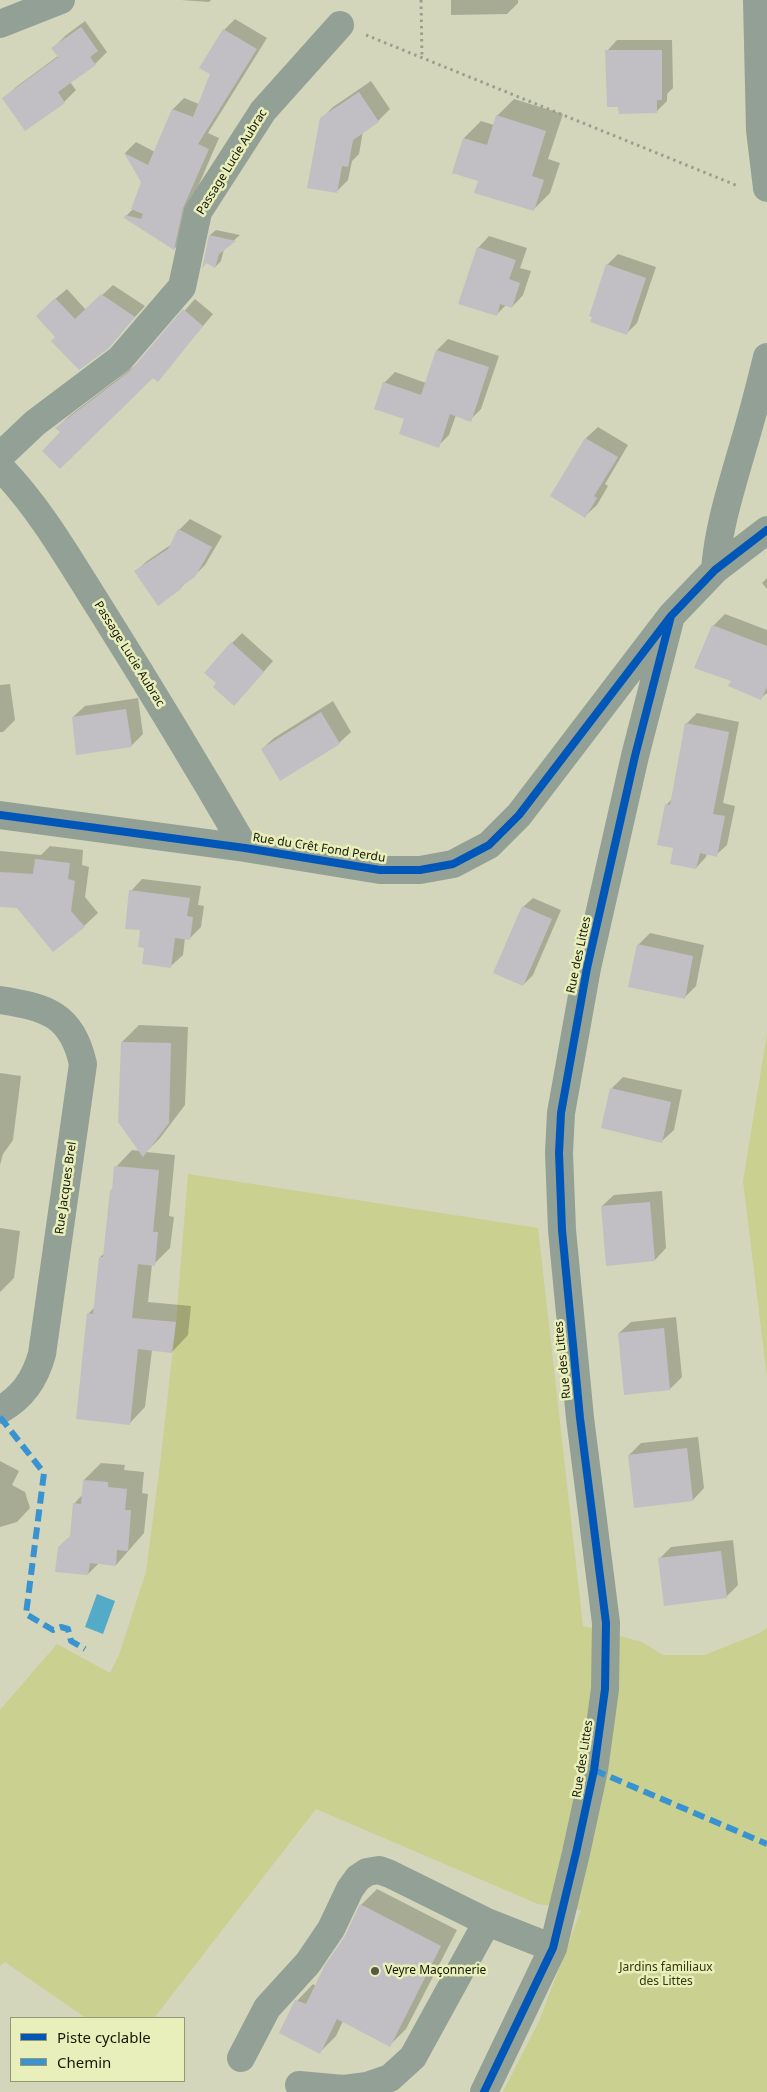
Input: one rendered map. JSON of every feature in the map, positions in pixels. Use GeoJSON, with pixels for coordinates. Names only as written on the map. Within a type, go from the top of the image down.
{"type":"FeatureCollection","features":[{"type":"Feature","properties":{"kind":"street"},"geometry":{"type":"LineString","coordinates":[[0,24],[61,0]]}},
{"type":"Feature","properties":{"kind":"street"},"geometry":{"type":"LineString","coordinates":[[755,188],[760,130],[757,0]]}},
{"type":"Feature","properties":{"kind":"street","name":"Passage Lucie Aubrac"},"geometry":{"type":"LineString","coordinates":[[0,456],[35,423],[120,359],[182,287],[198,212],[263,111],[340,24]]}},
{"type":"Feature","properties":{"kind":"street"},"geometry":{"type":"LineString","coordinates":[[715,570],[722,518],[755,408],[767,357]]}},
{"type":"Feature","properties":{"kind":"street","name":"Passage Lucie Aubrac"},"geometry":{"type":"LineString","coordinates":[[0,468],[14,482],[49,526],[181,738],[245,848]]}},
{"type":"Feature","properties":{"kind":"street","name":"Rue du Crêt Fond Perdu"},"geometry":{"type":"LineString","coordinates":[[0,815],[245,848],[380,870],[420,870],[453,864],[489,845],[520,815],[671,616],[715,570],[767,530]]}},
{"type":"Feature","properties":{"kind":"street","name":"Rue des Littes"},"geometry":{"type":"LineString","coordinates":[[484,2092],[552,1948],[576,1854],[594,1770],[605,1689],[606,1623],[580,1418],[562,1230],[559,1153],[561,1113],[587,968],[633,766],[671,616]]}},
{"type":"Feature","properties":{"kind":"street","name":"Rue Jacques Brel"},"geometry":{"type":"LineString","coordinates":[[0,1000],[29,1004],[63,1021],[73,1034],[80,1048],[83,1064],[42,1354],[35,1374],[24,1392],[0,1410]]}},
{"type":"Feature","properties":{"kind":"street"},"geometry":{"type":"LineString","coordinates":[[241,2058],[267,2008],[308,1963],[331,1929],[350,1889],[358,1878],[367,1872],[379,1870],[390,1874],[487,1922],[552,1948]]}},
{"type":"Feature","properties":{"kind":"street"},"geometry":{"type":"LineString","coordinates":[[299,2085],[344,2089],[367,2086],[390,2078],[412,2057],[487,1922]]}},
{"type":"Feature","properties":{"kind":"path"},"geometry":{"type":"LineString","coordinates":[[421,0],[422,58]]}},
{"type":"Feature","properties":{"kind":"path"},"geometry":{"type":"LineString","coordinates":[[340,24],[720,180],[755,188]]}},
{"type":"Feature","properties":{"kind":"green space"},"geometry":{"type":"Polygon","coordinates":[[[767,1034],[767,1377],[743,1181],[767,1034]]]}},
{"type":"Feature","properties":{"kind":"green space","name":"Jardins familiaux des Littes"},"geometry":{"type":"Polygon","coordinates":[[[188,1174],[538,1228],[583,1626],[642,1642],[663,1655],[705,1655],[760,1633],[767,1628],[767,2092],[503,2092],[540,2019],[581,1910],[538,1904],[316,1809],[155,2017],[85,2017],[5,1962],[0,1966],[0,1710],[57,1644],[110,1673],[119,1655],[146,1572],[176,1322],[188,1174]]]}},
{"type":"Feature","properties":{"kind":"water"},"geometry":{"type":"Polygon","coordinates":[[[97,1594],[115,1601],[103,1634],[85,1627],[97,1594]]]}},
{"type":"Feature","properties":{"kind":"building"},"geometry":{"type":"Polygon","coordinates":[[[81,27],[98,51],[90,57],[96,65],[58,92],[65,103],[25,131],[2,98],[58,57],[51,48],[81,27]]]}},
{"type":"Feature","properties":{"kind":"building"},"geometry":{"type":"Polygon","coordinates":[[[223,29],[257,49],[198,144],[209,149],[183,208],[174,250],[124,218],[125,215],[141,219],[143,214],[131,209],[141,182],[124,153],[148,165],[172,109],[193,117],[210,74],[199,68],[223,29]]]}},
{"type":"Feature","properties":{"kind":"building"},"geometry":{"type":"Polygon","coordinates":[[[605,50],[662,50],[662,100],[657,100],[657,113],[619,114],[618,107],[607,107],[605,50]]]}},
{"type":"Feature","properties":{"kind":"building"},"geometry":{"type":"Polygon","coordinates":[[[359,92],[379,122],[353,140],[348,167],[342,166],[337,193],[307,188],[320,118],[359,92]]]}},
{"type":"Feature","properties":{"kind":"building"},"geometry":{"type":"Polygon","coordinates":[[[496,115],[546,131],[532,176],[544,180],[534,211],[474,193],[478,181],[452,173],[463,138],[487,145],[496,115]]]}},
{"type":"Feature","properties":{"kind":"building"},"geometry":{"type":"Polygon","coordinates":[[[209,235],[236,241],[219,254],[215,268],[206,263],[202,269],[209,235]]]}},
{"type":"Feature","properties":{"kind":"building"},"geometry":{"type":"Polygon","coordinates":[[[477,247],[516,260],[509,279],[520,283],[512,308],[500,304],[497,316],[458,304],[477,247]]]}},
{"type":"Feature","properties":{"kind":"building"},"geometry":{"type":"Polygon","coordinates":[[[606,264],[646,278],[627,335],[590,322],[592,317],[589,316],[606,264]]]}},
{"type":"Feature","properties":{"kind":"building"},"geometry":{"type":"Polygon","coordinates":[[[101,294],[135,317],[109,348],[79,370],[51,341],[55,337],[36,316],[55,298],[75,319],[101,294]]]}},
{"type":"Feature","properties":{"kind":"building"},"geometry":{"type":"Polygon","coordinates":[[[183,309],[203,326],[158,382],[153,378],[60,469],[42,451],[60,432],[55,428],[130,371],[183,309]]]}},
{"type":"Feature","properties":{"kind":"building"},"geometry":{"type":"Polygon","coordinates":[[[436,350],[489,367],[471,422],[450,414],[439,448],[399,434],[404,419],[374,409],[383,382],[421,395],[436,350]]]}},
{"type":"Feature","properties":{"kind":"building"},"geometry":{"type":"Polygon","coordinates":[[[585,438],[618,457],[594,496],[597,498],[585,518],[550,496],[585,438]]]}},
{"type":"Feature","properties":{"kind":"building"},"geometry":{"type":"Polygon","coordinates":[[[178,529],[212,547],[195,577],[158,606],[134,571],[168,549],[178,529]]]}},
{"type":"Feature","properties":{"kind":"building"},"geometry":{"type":"Polygon","coordinates":[[[712,625],[767,646],[767,687],[761,700],[728,686],[731,681],[694,668],[712,625]]]}},
{"type":"Feature","properties":{"kind":"building"},"geometry":{"type":"Polygon","coordinates":[[[231,642],[264,672],[234,706],[213,687],[216,683],[204,673],[231,642]]]}},
{"type":"Feature","properties":{"kind":"building"},"geometry":{"type":"Polygon","coordinates":[[[126,709],[132,747],[76,755],[72,717],[126,709]]]}},
{"type":"Feature","properties":{"kind":"building"},"geometry":{"type":"Polygon","coordinates":[[[321,712],[340,744],[280,781],[261,749],[321,712]]]}},
{"type":"Feature","properties":{"kind":"building"},"geometry":{"type":"Polygon","coordinates":[[[685,723],[729,732],[713,814],[725,816],[717,857],[700,853],[696,869],[670,864],[673,848],[657,845],[665,804],[670,805],[685,723]]]}},
{"type":"Feature","properties":{"kind":"building"},"geometry":{"type":"Polygon","coordinates":[[[35,859],[70,863],[68,879],[75,881],[71,911],[85,927],[53,952],[17,908],[0,907],[0,872],[33,874],[35,859]]]}},
{"type":"Feature","properties":{"kind":"building"},"geometry":{"type":"Polygon","coordinates":[[[129,890],[190,898],[187,916],[193,917],[190,940],[175,938],[171,968],[142,964],[144,948],[138,947],[140,930],[125,929],[129,890]]]}},
{"type":"Feature","properties":{"kind":"building"},"geometry":{"type":"Polygon","coordinates":[[[522,906],[552,919],[523,986],[493,973],[522,906]]]}},
{"type":"Feature","properties":{"kind":"building"},"geometry":{"type":"Polygon","coordinates":[[[637,944],[693,956],[685,999],[628,987],[637,944]]]}},
{"type":"Feature","properties":{"kind":"building"},"geometry":{"type":"Polygon","coordinates":[[[121,1042],[171,1043],[169,1123],[143,1157],[118,1122],[121,1042]]]}},
{"type":"Feature","properties":{"kind":"building"},"geometry":{"type":"Polygon","coordinates":[[[610,1088],[671,1102],[662,1143],[601,1128],[610,1088]]]}},
{"type":"Feature","properties":{"kind":"building"},"geometry":{"type":"Polygon","coordinates":[[[114,1166],[159,1170],[153,1232],[158,1232],[155,1266],[138,1264],[132,1318],[176,1322],[172,1353],[138,1349],[130,1425],[76,1419],[87,1313],[93,1314],[99,1257],[103,1257],[114,1166]]]}},
{"type":"Feature","properties":{"kind":"building"},"geometry":{"type":"Polygon","coordinates":[[[650,1202],[655,1261],[606,1266],[601,1206],[650,1202]]]}},
{"type":"Feature","properties":{"kind":"building"},"geometry":{"type":"Polygon","coordinates":[[[664,1328],[670,1390],[624,1395],[618,1333],[664,1328]]]}},
{"type":"Feature","properties":{"kind":"building"},"geometry":{"type":"Polygon","coordinates":[[[687,1448],[693,1501],[634,1508],[628,1455],[687,1448]]]}},
{"type":"Feature","properties":{"kind":"building"},"geometry":{"type":"Polygon","coordinates":[[[83,1480],[108,1482],[108,1487],[127,1489],[125,1510],[131,1510],[128,1551],[117,1550],[116,1566],[90,1563],[88,1575],[55,1572],[58,1547],[70,1536],[73,1503],[81,1504],[83,1480]]]}},
{"type":"Feature","properties":{"kind":"building"},"geometry":{"type":"Polygon","coordinates":[[[721,1551],[727,1598],[664,1606],[658,1558],[721,1551]]]}},
{"type":"Feature","properties":{"kind":"building","name":"Veyre Maçonnerie"},"geometry":{"type":"Polygon","coordinates":[[[360,1904],[441,1946],[390,2047],[337,2019],[320,2054],[279,2033],[295,2000],[306,2004],[325,1965],[345,1936],[360,1904]]]}},
{"type":"Feature","properties":{"kind":"marked path"},"geometry":{"type":"LineString","coordinates":[[0,1417],[44,1473],[26,1614],[53,1630],[61,1627],[68,1629],[71,1641],[85,1649]]}},
{"type":"Feature","properties":{"kind":"marked path"},"geometry":{"type":"LineString","coordinates":[[594,1770],[767,1844]]}},
{"type":"Feature","properties":{"kind":"cycle path"},"geometry":{"type":"LineString","coordinates":[[0,815],[245,848],[380,870],[420,870],[453,864],[489,845],[519,815],[671,616],[715,570],[767,530]]}},
{"type":"Feature","properties":{"kind":"cycle path"},"geometry":{"type":"LineString","coordinates":[[484,2092],[553,1948],[594,1770],[605,1689],[606,1623],[580,1418],[562,1230],[559,1153],[561,1113],[587,968],[635,756],[671,616]]}},
{"type":"Feature","properties":{"kind":"place","name":"Veyre Maçonnerie"},"geometry":{"type":"Point","coordinates":[375,1971]}}]}
